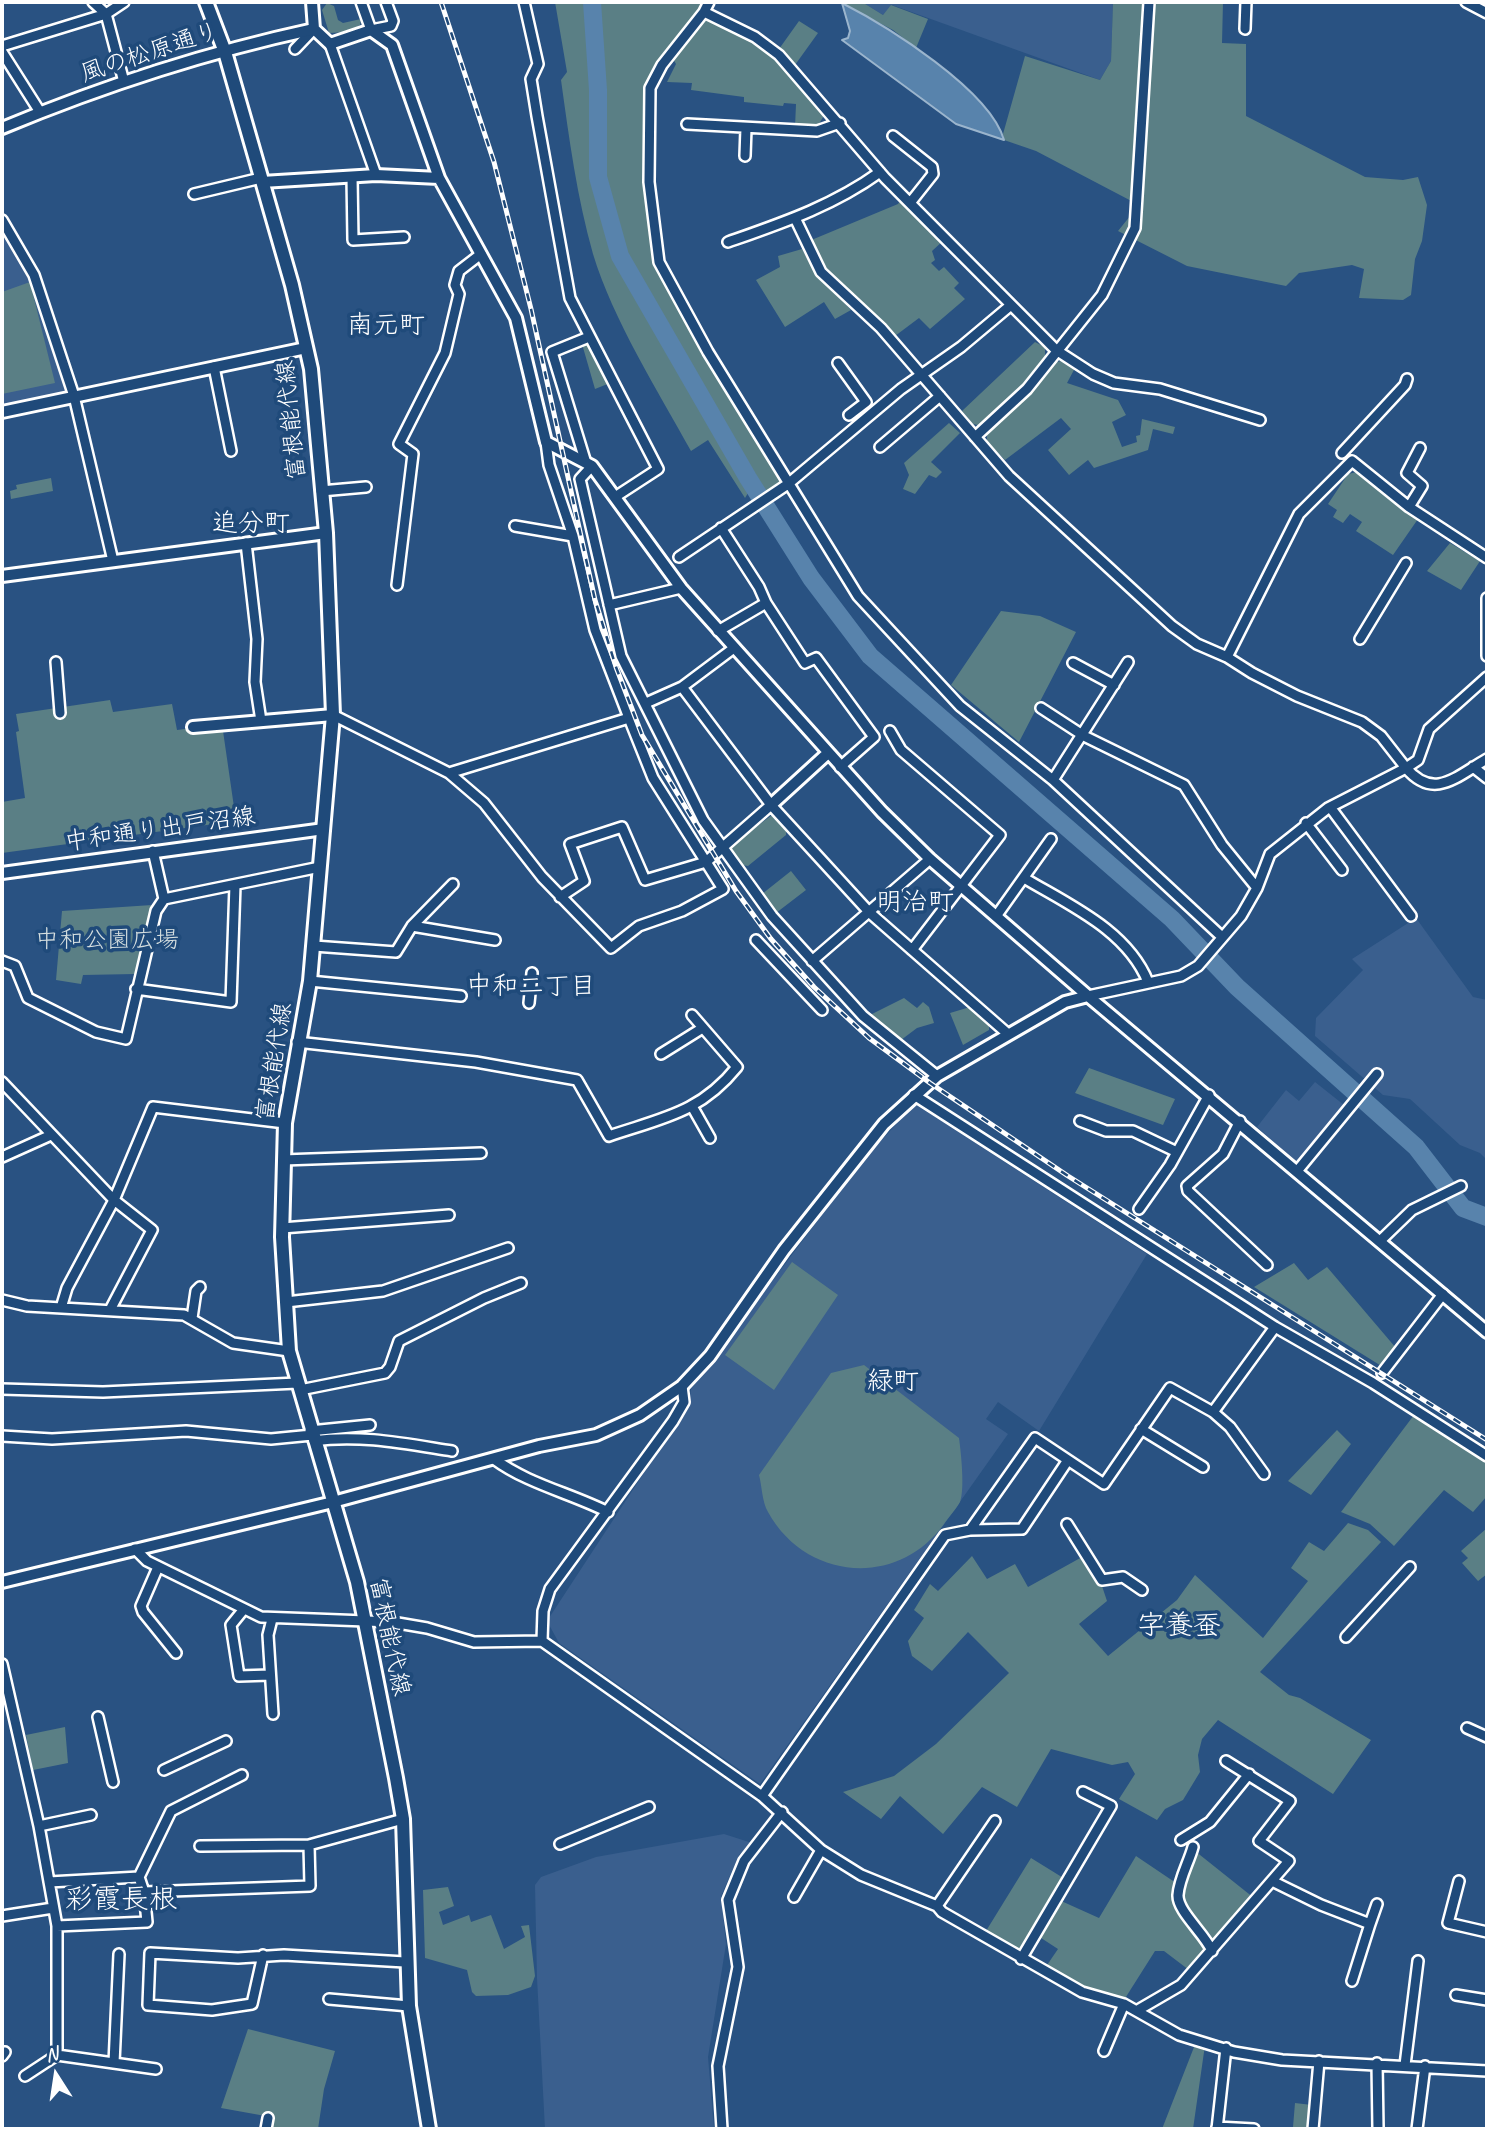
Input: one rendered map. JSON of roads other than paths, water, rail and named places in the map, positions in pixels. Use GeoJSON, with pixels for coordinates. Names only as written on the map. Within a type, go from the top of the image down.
{"type":"FeatureCollection","features":[{"type":"Feature","properties":{"kind":"main road","name":"富根能代線"},"geometry":{"type":"LineString","coordinates":[[206,2],[225,52],[262,180],[306,348],[326,533],[333,715],[310,981],[285,1123],[282,1228],[289,1351],[366,1622],[403,1819],[405,1962],[409,2006],[429,2129]]}},
{"type":"Feature","properties":{"kind":"street"},"geometry":{"type":"LineString","coordinates":[[93,2],[106,14],[124,82]]}},
{"type":"Feature","properties":{"kind":"street"},"geometry":{"type":"LineString","coordinates":[[2,46],[106,14],[124,2]]}},
{"type":"Feature","properties":{"kind":"street"},"geometry":{"type":"LineString","coordinates":[[312,2],[314,29],[330,44],[376,175]]}},
{"type":"Feature","properties":{"kind":"street"},"geometry":{"type":"LineString","coordinates":[[193,727],[333,715],[449,773],[484,803],[560,897],[611,948],[639,926],[682,911],[723,890],[653,778],[595,630],[573,536],[549,465],[546,442],[516,318],[439,178],[392,45],[371,30],[361,2]]}},
{"type":"Feature","properties":{"kind":"street"},"geometry":{"type":"LineString","coordinates":[[330,44],[391,26],[393,21],[386,2]]}},
{"type":"Feature","properties":{"kind":"street"},"geometry":{"type":"LineString","coordinates":[[524,2],[538,64],[531,79],[557,240],[570,298],[658,469],[615,497]]}},
{"type":"Feature","properties":{"kind":"street"},"geometry":{"type":"LineString","coordinates":[[709,2],[662,65],[650,89],[649,182],[659,262],[708,352],[785,485],[858,596],[960,706],[1053,780],[1220,940]]}},
{"type":"Feature","properties":{"kind":"street"},"geometry":{"type":"LineString","coordinates":[[975,437],[1027,389],[1102,295],[1135,228],[1149,2]]}},
{"type":"Feature","properties":{"kind":"street"},"geometry":{"type":"LineString","coordinates":[[1245,29],[1246,2]]}},
{"type":"Feature","properties":{"kind":"street"},"geometry":{"type":"LineString","coordinates":[[1466,2],[1487,13]]}},
{"type":"Feature","properties":{"kind":"street"},"geometry":{"type":"LineString","coordinates":[[704,12],[755,37],[779,55],[909,203],[1056,350],[1093,374],[1114,383],[1160,389],[1260,420]]}},
{"type":"Feature","properties":{"kind":"street"},"geometry":{"type":"LineString","coordinates":[[295,49],[314,29]]}},
{"type":"Feature","properties":{"kind":"street","name":"風の松原通り"},"geometry":{"type":"LineString","coordinates":[[2,128],[124,82],[314,29]]}},
{"type":"Feature","properties":{"kind":"street"},"geometry":{"type":"LineString","coordinates":[[2,52],[40,112]]}},
{"type":"Feature","properties":{"kind":"street"},"geometry":{"type":"LineString","coordinates":[[687,124],[817,131],[840,123]]}},
{"type":"Feature","properties":{"kind":"street"},"geometry":{"type":"LineString","coordinates":[[746,128],[746,156]]}},
{"type":"Feature","properties":{"kind":"street"},"geometry":{"type":"LineString","coordinates":[[892,136],[932,167],[933,174],[909,203]]}},
{"type":"Feature","properties":{"kind":"street"},"geometry":{"type":"LineString","coordinates":[[728,242],[795,218],[849,194],[880,172]]}},
{"type":"Feature","properties":{"kind":"street"},"geometry":{"type":"LineString","coordinates":[[194,194],[262,180],[376,175],[439,178]]}},
{"type":"Feature","properties":{"kind":"street"},"geometry":{"type":"LineString","coordinates":[[352,177],[353,240],[404,237]]}},
{"type":"Feature","properties":{"kind":"street"},"geometry":{"type":"LineString","coordinates":[[795,218],[821,272],[881,328],[1043,511],[1145,604],[1197,644],[1227,656],[1252,673],[1297,696],[1362,722],[1381,736],[1417,781],[1431,786],[1446,782],[1487,759]]}},
{"type":"Feature","properties":{"kind":"street"},"geometry":{"type":"LineString","coordinates":[[2,220],[34,275],[74,396],[113,561]]}},
{"type":"Feature","properties":{"kind":"street"},"geometry":{"type":"LineString","coordinates":[[397,585],[413,454],[399,444],[445,353],[459,294],[455,285],[460,271],[481,254]]}},
{"type":"Feature","properties":{"kind":"street"},"geometry":{"type":"LineString","coordinates":[[679,557],[785,485],[922,375],[961,348],[1010,305]]}},
{"type":"Feature","properties":{"kind":"street"},"geometry":{"type":"LineString","coordinates":[[589,337],[552,352],[589,464],[681,588],[840,767],[930,859],[1088,996],[1240,1121],[1487,1332]]}},
{"type":"Feature","properties":{"kind":"street"},"geometry":{"type":"LineString","coordinates":[[2,412],[306,348]]}},
{"type":"Feature","properties":{"kind":"street"},"geometry":{"type":"LineString","coordinates":[[838,363],[866,402],[849,415]]}},
{"type":"Feature","properties":{"kind":"street"},"geometry":{"type":"LineString","coordinates":[[214,367],[231,452]]}},
{"type":"Feature","properties":{"kind":"street"},"geometry":{"type":"LineString","coordinates":[[1342,453],[1405,386],[1407,379]]}},
{"type":"Feature","properties":{"kind":"street"},"geometry":{"type":"LineString","coordinates":[[880,447],[940,396]]}},
{"type":"Feature","properties":{"kind":"street"},"geometry":{"type":"LineString","coordinates":[[546,442],[589,464]]}},
{"type":"Feature","properties":{"kind":"street"},"geometry":{"type":"LineString","coordinates":[[1409,507],[1422,486],[1407,473],[1420,448]]}},
{"type":"Feature","properties":{"kind":"street"},"geometry":{"type":"LineString","coordinates":[[1227,656],[1299,514],[1352,461],[1409,507],[1487,558]]}},
{"type":"Feature","properties":{"kind":"street"},"geometry":{"type":"LineString","coordinates":[[589,464],[580,479],[621,656],[704,820],[772,916],[812,961],[863,1016],[937,1076]]}},
{"type":"Feature","properties":{"kind":"street"},"geometry":{"type":"LineString","coordinates":[[321,491],[366,487]]}},
{"type":"Feature","properties":{"kind":"street"},"geometry":{"type":"LineString","coordinates":[[515,526],[573,536]]}},
{"type":"Feature","properties":{"kind":"street"},"geometry":{"type":"LineString","coordinates":[[721,527],[805,663],[816,658],[874,737],[840,767]]}},
{"type":"Feature","properties":{"kind":"street"},"geometry":{"type":"LineString","coordinates":[[2,576],[326,533]]}},
{"type":"Feature","properties":{"kind":"street"},"geometry":{"type":"LineString","coordinates":[[246,543],[257,639],[256,682],[261,721]]}},
{"type":"Feature","properties":{"kind":"street"},"geometry":{"type":"LineString","coordinates":[[1360,639],[1406,563]]}},
{"type":"Feature","properties":{"kind":"street"},"geometry":{"type":"LineString","coordinates":[[609,605],[681,588]]}},
{"type":"Feature","properties":{"kind":"street"},"geometry":{"type":"LineString","coordinates":[[1487,598],[1487,656]]}},
{"type":"Feature","properties":{"kind":"street"},"geometry":{"type":"LineString","coordinates":[[718,631],[766,603]]}},
{"type":"Feature","properties":{"kind":"street"},"geometry":{"type":"LineString","coordinates":[[646,703],[682,687],[734,648]]}},
{"type":"Feature","properties":{"kind":"street"},"geometry":{"type":"LineString","coordinates":[[56,662],[60,713]]}},
{"type":"Feature","properties":{"kind":"street"},"geometry":{"type":"LineString","coordinates":[[1053,780],[1084,736],[1128,662]]}},
{"type":"Feature","properties":{"kind":"street"},"geometry":{"type":"LineString","coordinates":[[1073,663],[1114,685]]}},
{"type":"Feature","properties":{"kind":"street"},"geometry":{"type":"LineString","coordinates":[[2,1581],[333,1502],[596,1435],[640,1415],[682,1386],[710,1356],[784,1250],[884,1124],[914,1095],[937,1076],[1065,1002],[1181,976],[1198,966],[1241,916],[1257,888],[1270,854],[1306,823],[1330,807],[1418,760],[1429,729],[1487,677]]}},
{"type":"Feature","properties":{"kind":"street"},"geometry":{"type":"LineString","coordinates":[[682,687],[771,805],[870,913],[1008,1034]]}},
{"type":"Feature","properties":{"kind":"street"},"geometry":{"type":"LineString","coordinates":[[1041,708],[1084,736],[1184,785],[1222,845],[1257,888]]}},
{"type":"Feature","properties":{"kind":"street"},"geometry":{"type":"LineString","coordinates":[[449,773],[629,718]]}},
{"type":"Feature","properties":{"kind":"street"},"geometry":{"type":"LineString","coordinates":[[890,731],[901,750],[1000,835],[912,950]]}},
{"type":"Feature","properties":{"kind":"street"},"geometry":{"type":"LineString","coordinates":[[560,897],[584,881],[570,844],[622,827],[645,880],[706,862],[828,753]]}},
{"type":"Feature","properties":{"kind":"street"},"geometry":{"type":"LineString","coordinates":[[1472,767],[1487,778]]}},
{"type":"Feature","properties":{"kind":"street"},"geometry":{"type":"LineString","coordinates":[[1330,807],[1411,916]]}},
{"type":"Feature","properties":{"kind":"street"},"geometry":{"type":"LineString","coordinates":[[1306,823],[1342,870]]}},
{"type":"Feature","properties":{"kind":"street","name":"中和通り出戸沼線"},"geometry":{"type":"LineString","coordinates":[[2,873],[324,829]]}},
{"type":"Feature","properties":{"kind":"street"},"geometry":{"type":"LineString","coordinates":[[997,915],[1051,839]]}},
{"type":"Feature","properties":{"kind":"street"},"geometry":{"type":"LineString","coordinates":[[153,851],[164,899]]}},
{"type":"Feature","properties":{"kind":"street"},"geometry":{"type":"LineString","coordinates":[[812,961],[930,859]]}},
{"type":"Feature","properties":{"kind":"street"},"geometry":{"type":"LineString","coordinates":[[2,961],[15,966],[28,998],[96,1032],[126,1039],[156,911],[164,899],[320,867]]}},
{"type":"Feature","properties":{"kind":"street"},"geometry":{"type":"LineString","coordinates":[[1024,878],[1109,929],[1144,972],[1148,982]]}},
{"type":"Feature","properties":{"kind":"street"},"geometry":{"type":"LineString","coordinates":[[314,946],[396,952],[412,926],[453,884]]}},
{"type":"Feature","properties":{"kind":"street"},"geometry":{"type":"LineString","coordinates":[[136,989],[231,1002],[235,885]]}},
{"type":"Feature","properties":{"kind":"street"},"geometry":{"type":"LineString","coordinates":[[412,926],[495,940]]}},
{"type":"Feature","properties":{"kind":"street"},"geometry":{"type":"LineString","coordinates":[[755,940],[822,1010]]}},
{"type":"Feature","properties":{"kind":"street"},"geometry":{"type":"LineString","coordinates":[[529,1003],[532,973]]}},
{"type":"Feature","properties":{"kind":"street"},"geometry":{"type":"LineString","coordinates":[[310,981],[461,996]]}},
{"type":"Feature","properties":{"kind":"street"},"geometry":{"type":"LineString","coordinates":[[298,1042],[476,1062],[577,1080],[609,1136],[693,1108],[718,1091],[737,1068],[701,1029],[692,1015]]}},
{"type":"Feature","properties":{"kind":"street"},"geometry":{"type":"LineString","coordinates":[[661,1054],[701,1029]]}},
{"type":"Feature","properties":{"kind":"street"},"geometry":{"type":"LineString","coordinates":[[1298,1170],[1377,1074]]}},
{"type":"Feature","properties":{"kind":"street"},"geometry":{"type":"LineString","coordinates":[[2,1082],[114,1200],[152,1230],[110,1310]]}},
{"type":"Feature","properties":{"kind":"street"},"geometry":{"type":"LineString","coordinates":[[914,1095],[1275,1327],[1373,1384],[1487,1456]]}},
{"type":"Feature","properties":{"kind":"street"},"geometry":{"type":"LineString","coordinates":[[1139,1209],[1177,1152],[1209,1095]]}},
{"type":"Feature","properties":{"kind":"street"},"geometry":{"type":"LineString","coordinates":[[61,1308],[67,1288],[114,1200],[153,1107],[285,1123]]}},
{"type":"Feature","properties":{"kind":"street"},"geometry":{"type":"LineString","coordinates":[[693,1108],[710,1138]]}},
{"type":"Feature","properties":{"kind":"street"},"geometry":{"type":"LineString","coordinates":[[1080,1121],[1111,1132],[1125,1129],[1177,1152]]}},
{"type":"Feature","properties":{"kind":"street"},"geometry":{"type":"LineString","coordinates":[[1240,1121],[1223,1154],[1187,1186],[1188,1191],[1267,1265]]}},
{"type":"Feature","properties":{"kind":"street"},"geometry":{"type":"LineString","coordinates":[[2,1157],[51,1135]]}},
{"type":"Feature","properties":{"kind":"street"},"geometry":{"type":"LineString","coordinates":[[284,1160],[481,1153]]}},
{"type":"Feature","properties":{"kind":"street"},"geometry":{"type":"LineString","coordinates":[[1381,1240],[1412,1210],[1461,1186]]}},
{"type":"Feature","properties":{"kind":"street"},"geometry":{"type":"LineString","coordinates":[[282,1228],[449,1215]]}},
{"type":"Feature","properties":{"kind":"street"},"geometry":{"type":"LineString","coordinates":[[286,1302],[383,1291],[508,1248]]}},
{"type":"Feature","properties":{"kind":"street"},"geometry":{"type":"LineString","coordinates":[[2,1389],[103,1392],[298,1386],[385,1373],[390,1367],[399,1341],[484,1298],[521,1283]]}},
{"type":"Feature","properties":{"kind":"street"},"geometry":{"type":"LineString","coordinates":[[192,1318],[196,1291],[201,1287]]}},
{"type":"Feature","properties":{"kind":"street"},"geometry":{"type":"LineString","coordinates":[[1382,1373],[1443,1294]]}},
{"type":"Feature","properties":{"kind":"street"},"geometry":{"type":"LineString","coordinates":[[2,1300],[27,1306],[192,1318],[233,1343],[289,1351]]}},
{"type":"Feature","properties":{"kind":"street"},"geometry":{"type":"LineString","coordinates":[[1213,1412],[1275,1327]]}},
{"type":"Feature","properties":{"kind":"street"},"geometry":{"type":"LineString","coordinates":[[542,1641],[546,1598],[673,1422],[684,1402],[682,1386]]}},
{"type":"Feature","properties":{"kind":"street"},"geometry":{"type":"LineString","coordinates":[[970,1531],[1035,1438],[1104,1484],[1170,1388],[1213,1412],[1230,1427],[1264,1474]]}},
{"type":"Feature","properties":{"kind":"street"},"geometry":{"type":"LineString","coordinates":[[2,1436],[52,1439],[186,1431],[271,1439],[370,1425]]}},
{"type":"Feature","properties":{"kind":"street"},"geometry":{"type":"LineString","coordinates":[[1141,1429],[1203,1467]]}},
{"type":"Feature","properties":{"kind":"street"},"geometry":{"type":"LineString","coordinates":[[312,1435],[383,1441],[452,1451]]}},
{"type":"Feature","properties":{"kind":"street"},"geometry":{"type":"LineString","coordinates":[[494,1459],[517,1476],[608,1512]]}},
{"type":"Feature","properties":{"kind":"street"},"geometry":{"type":"LineString","coordinates":[[762,1796],[945,1535],[1022,1529],[1068,1460]]}},
{"type":"Feature","properties":{"kind":"street"},"geometry":{"type":"LineString","coordinates":[[1067,1524],[1102,1580],[1123,1577],[1142,1590]]}},
{"type":"Feature","properties":{"kind":"street"},"geometry":{"type":"LineString","coordinates":[[135,1549],[158,1567],[244,1609],[272,1619],[366,1622],[427,1628],[474,1642],[542,1641],[762,1796],[821,1850],[861,1875],[937,1906],[942,1912],[1021,1959],[1082,1992],[1138,2010],[1179,2035],[1265,2058],[1487,2071]]}},
{"type":"Feature","properties":{"kind":"street"},"geometry":{"type":"LineString","coordinates":[[158,1567],[141,1606],[176,1653]]}},
{"type":"Feature","properties":{"kind":"street"},"geometry":{"type":"LineString","coordinates":[[1346,1637],[1410,1567]]}},
{"type":"Feature","properties":{"kind":"street"},"geometry":{"type":"LineString","coordinates":[[244,1609],[231,1625],[239,1676],[270,1675]]}},
{"type":"Feature","properties":{"kind":"street"},"geometry":{"type":"LineString","coordinates":[[272,1619],[268,1635],[272,1714]]}},
{"type":"Feature","properties":{"kind":"street"},"geometry":{"type":"LineString","coordinates":[[2,1664],[39,1826],[57,1926],[57,2055]]}},
{"type":"Feature","properties":{"kind":"street"},"geometry":{"type":"LineString","coordinates":[[98,1717],[113,1782]]}},
{"type":"Feature","properties":{"kind":"street"},"geometry":{"type":"LineString","coordinates":[[1467,1728],[1487,1737]]}},
{"type":"Feature","properties":{"kind":"street"},"geometry":{"type":"LineString","coordinates":[[164,1770],[226,1741]]}},
{"type":"Feature","properties":{"kind":"street"},"geometry":{"type":"LineString","coordinates":[[1138,2010],[1181,1985],[1289,1861],[1259,1841],[1290,1801],[1226,1761]]}},
{"type":"Feature","properties":{"kind":"street"},"geometry":{"type":"LineString","coordinates":[[1181,1840],[1210,1822],[1249,1774]]}},
{"type":"Feature","properties":{"kind":"street"},"geometry":{"type":"LineString","coordinates":[[57,1926],[147,1922],[144,1892],[139,1877],[171,1811],[242,1775]]}},
{"type":"Feature","properties":{"kind":"street"},"geometry":{"type":"LineString","coordinates":[[1021,1959],[1111,1806],[1083,1792]]}},
{"type":"Feature","properties":{"kind":"street"},"geometry":{"type":"LineString","coordinates":[[561,1844],[649,1807]]}},
{"type":"Feature","properties":{"kind":"street"},"geometry":{"type":"LineString","coordinates":[[722,2129],[718,2066],[738,1966],[729,1900],[744,1861],[782,1812]]}},
{"type":"Feature","properties":{"kind":"street"},"geometry":{"type":"LineString","coordinates":[[39,1826],[91,1815]]}},
{"type":"Feature","properties":{"kind":"street"},"geometry":{"type":"LineString","coordinates":[[200,1846],[309,1844],[403,1819]]}},
{"type":"Feature","properties":{"kind":"street"},"geometry":{"type":"LineString","coordinates":[[937,1906],[995,1821]]}},
{"type":"Feature","properties":{"kind":"street"},"geometry":{"type":"LineString","coordinates":[[144,1892],[310,1886],[309,1844]]}},
{"type":"Feature","properties":{"kind":"street"},"geometry":{"type":"LineString","coordinates":[[1193,1847],[1177,1898],[1180,1909],[1206,1937],[1212,1951]]}},
{"type":"Feature","properties":{"kind":"street"},"geometry":{"type":"LineString","coordinates":[[794,1897],[821,1850]]}},
{"type":"Feature","properties":{"kind":"street"},"geometry":{"type":"LineString","coordinates":[[49,1882],[139,1877]]}},
{"type":"Feature","properties":{"kind":"street"},"geometry":{"type":"LineString","coordinates":[[1272,1881],[1321,1905],[1370,1924]]}},
{"type":"Feature","properties":{"kind":"street"},"geometry":{"type":"LineString","coordinates":[[1460,1881],[1448,1923],[1487,1932]]}},
{"type":"Feature","properties":{"kind":"street"},"geometry":{"type":"LineString","coordinates":[[1352,1981],[1377,1903]]}},
{"type":"Feature","properties":{"kind":"street"},"geometry":{"type":"LineString","coordinates":[[2,1916],[53,1909]]}},
{"type":"Feature","properties":{"kind":"street"},"geometry":{"type":"LineString","coordinates":[[263,1955],[252,2004],[212,2010],[148,2005],[150,1953],[238,1958],[263,1955],[405,1962]]}},
{"type":"Feature","properties":{"kind":"street"},"geometry":{"type":"LineString","coordinates":[[114,2063],[119,1954]]}},
{"type":"Feature","properties":{"kind":"street"},"geometry":{"type":"LineString","coordinates":[[1405,2065],[1418,1961]]}},
{"type":"Feature","properties":{"kind":"street"},"geometry":{"type":"LineString","coordinates":[[1456,1995],[1487,2000]]}},
{"type":"Feature","properties":{"kind":"street"},"geometry":{"type":"LineString","coordinates":[[330,1999],[409,2006]]}},
{"type":"Feature","properties":{"kind":"street"},"geometry":{"type":"LineString","coordinates":[[1104,2051],[1124,2004]]}},
{"type":"Feature","properties":{"kind":"street"},"geometry":{"type":"LineString","coordinates":[[1226,2048],[1217,2128],[1254,2129]]}},
{"type":"Feature","properties":{"kind":"street"},"geometry":{"type":"LineString","coordinates":[[25,2076],[57,2055],[156,2069]]}},
{"type":"Feature","properties":{"kind":"street"},"geometry":{"type":"LineString","coordinates":[[1313,2129],[1319,2061]]}},
{"type":"Feature","properties":{"kind":"street"},"geometry":{"type":"LineString","coordinates":[[1377,2063],[1378,2129]]}},
{"type":"Feature","properties":{"kind":"street"},"geometry":{"type":"LineString","coordinates":[[1417,2129],[1424,2066]]}},
{"type":"Feature","properties":{"kind":"street"},"geometry":{"type":"LineString","coordinates":[[266,2129],[268,2118]]}},
{"type":"Feature","properties":{"kind":"waterway"},"geometry":{"type":"LineString","coordinates":[[592,2],[598,90],[598,177],[620,256],[748,478],[811,578],[870,656],[1172,919],[1237,987],[1416,1147],[1463,1208],[1487,1217]]}},
{"type":"Feature","properties":{"kind":"railway"},"geometry":{"type":"LineString","coordinates":[[441,2],[494,162],[531,309],[595,600],[616,667],[642,735],[736,891],[771,939],[814,987],[869,1038],[930,1083],[1068,1176],[1487,1440]]}},
{"type":"Feature","properties":{"kind":"district","name":"南元町"},"geometry":{"type":"Point","coordinates":[386,326]}},
{"type":"Feature","properties":{"kind":"district","name":"追分町"},"geometry":{"type":"Point","coordinates":[251,524]}},
{"type":"Feature","properties":{"kind":"district","name":"明治町"},"geometry":{"type":"Point","coordinates":[915,903]}},
{"type":"Feature","properties":{"kind":"district","name":"中和二丁目"},"geometry":{"type":"Point","coordinates":[531,987]}},
{"type":"Feature","properties":{"kind":"district","name":"緑町"},"geometry":{"type":"Point","coordinates":[893,1382]}},
{"type":"Feature","properties":{"kind":"district","name":"字養蚕"},"geometry":{"type":"Point","coordinates":[1179,1627]}},
{"type":"Feature","properties":{"kind":"district","name":"彩霞長根"},"geometry":{"type":"Point","coordinates":[121,1901]}},
{"type":"Feature","properties":{"kind":"park label","name":"中和公園広場"},"geometry":{"type":"Point","coordinates":[107,941]}}]}
